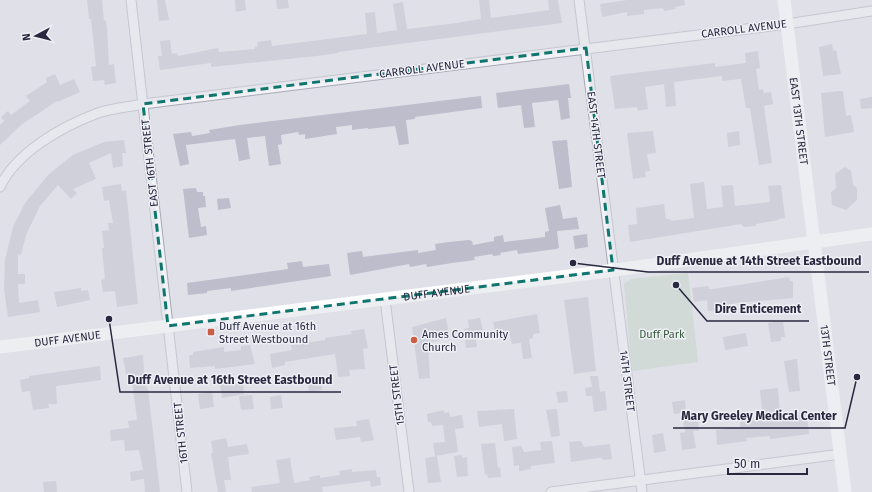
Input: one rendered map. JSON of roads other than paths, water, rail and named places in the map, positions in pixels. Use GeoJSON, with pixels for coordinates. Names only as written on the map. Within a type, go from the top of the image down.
{"type":"FeatureCollection","features":[{"type":"Feature","properties":{"kind":"main road","name":"EAST 13TH STREET"},"geometry":{"type":"LineString","coordinates":[[784,0],[813,243]]}},
{"type":"Feature","properties":{"kind":"main road","name":"DUFF AVENUE"},"geometry":{"type":"LineString","coordinates":[[0,347],[613,270],[872,234]]}},
{"type":"Feature","properties":{"kind":"main road","name":"13TH STREET"},"geometry":{"type":"LineString","coordinates":[[813,243],[845,492]]}},
{"type":"Feature","properties":{"kind":"street","name":"EAST 16TH STREET"},"geometry":{"type":"LineString","coordinates":[[132,0],[168,326]]}},
{"type":"Feature","properties":{"kind":"street","name":"EAST 14TH STREET"},"geometry":{"type":"LineString","coordinates":[[579,0],[613,270]]}},
{"type":"Feature","properties":{"kind":"street","name":"CARROLL AVENUE"},"geometry":{"type":"LineString","coordinates":[[0,187],[5,176],[31,150],[62,128],[99,112],[143,104],[787,24],[872,12]]}},
{"type":"Feature","properties":{"kind":"street","name":"14TH STREET"},"geometry":{"type":"LineString","coordinates":[[613,270],[642,492]]}},
{"type":"Feature","properties":{"kind":"street","name":"15TH STREET"},"geometry":{"type":"LineString","coordinates":[[385,299],[409,492]]}},
{"type":"Feature","properties":{"kind":"street","name":"16TH STREET"},"geometry":{"type":"LineString","coordinates":[[168,326],[188,492]]}},
{"type":"Feature","properties":{"kind":"street"},"geometry":{"type":"LineString","coordinates":[[551,492],[841,454]]}},
{"type":"Feature","properties":{"kind":"place","name":"Duff Avenue at 14th Street Eastbound"},"geometry":{"type":"Point","coordinates":[573,263]}},
{"type":"Feature","properties":{"kind":"place","name":"Dire Enticement"},"geometry":{"type":"Point","coordinates":[676,285]}},
{"type":"Feature","properties":{"kind":"place","name":"Duff Avenue at 16th Street Eastbound"},"geometry":{"type":"Point","coordinates":[109,319]}},
{"type":"Feature","properties":{"kind":"place","name":"Duff Avenue at 16th Street Westbound"},"geometry":{"type":"Point","coordinates":[211,332]}},
{"type":"Feature","properties":{"kind":"place","name":"Ames Community Church"},"geometry":{"type":"Point","coordinates":[414,340]}},
{"type":"Feature","properties":{"kind":"place","name":"Mary Greeley Medical Center"},"geometry":{"type":"Point","coordinates":[857,377]}},
{"type":"Feature","properties":{"kind":"park label","name":"Duff Park"},"geometry":{"type":"Point","coordinates":[662,334]}}]}
